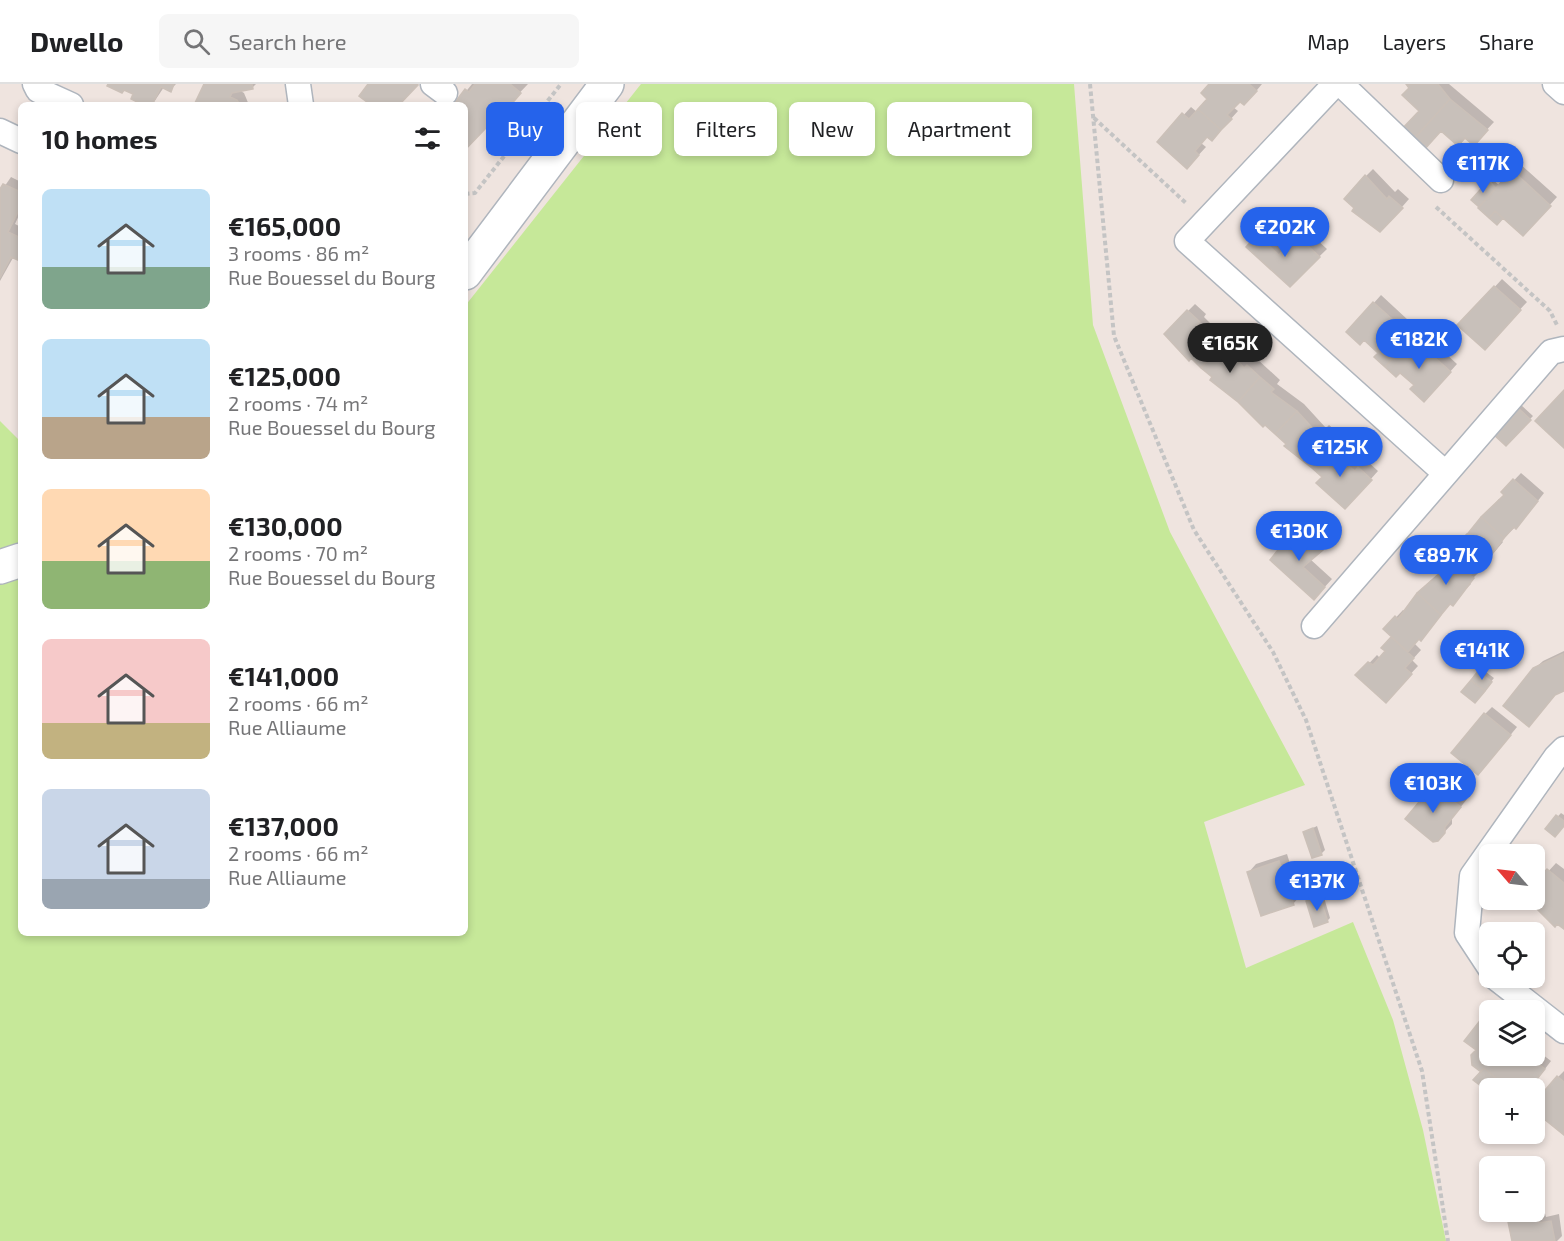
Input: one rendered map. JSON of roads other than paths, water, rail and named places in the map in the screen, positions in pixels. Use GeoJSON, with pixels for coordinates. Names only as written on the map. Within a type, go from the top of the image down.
{"type":"FeatureCollection","features":[{"type":"Feature","properties":{"kind":"street"},"geometry":{"type":"LineString","coordinates":[[35,84],[38,90],[64,102]]}},
{"type":"Feature","properties":{"kind":"street"},"geometry":{"type":"LineString","coordinates":[[298,84],[301,102]]}},
{"type":"Feature","properties":{"kind":"street"},"geometry":{"type":"LineString","coordinates":[[468,269],[607,84]]}},
{"type":"Feature","properties":{"kind":"street"},"geometry":{"type":"LineString","coordinates":[[1335,84],[1187,241],[1445,473]]}},
{"type":"Feature","properties":{"kind":"street"},"geometry":{"type":"LineString","coordinates":[[1341,84],[1441,180]]}},
{"type":"Feature","properties":{"kind":"street"},"geometry":{"type":"LineString","coordinates":[[1555,84],[1564,92]]}},
{"type":"Feature","properties":{"kind":"street"},"geometry":{"type":"LineString","coordinates":[[0,131],[18,140]]}},
{"type":"Feature","properties":{"kind":"street"},"geometry":{"type":"LineString","coordinates":[[1314,626],[1562,339]]}},
{"type":"Feature","properties":{"kind":"street"},"geometry":{"type":"LineString","coordinates":[[0,567],[18,561]]}},
{"type":"Feature","properties":{"kind":"street"},"geometry":{"type":"LineString","coordinates":[[1479,951],[1467,933],[1472,876],[1556,756],[1564,749]]}},
{"type":"Feature","properties":{"kind":"street"},"geometry":{"type":"LineString","coordinates":[[1509,988],[1564,1031]]}}]}
